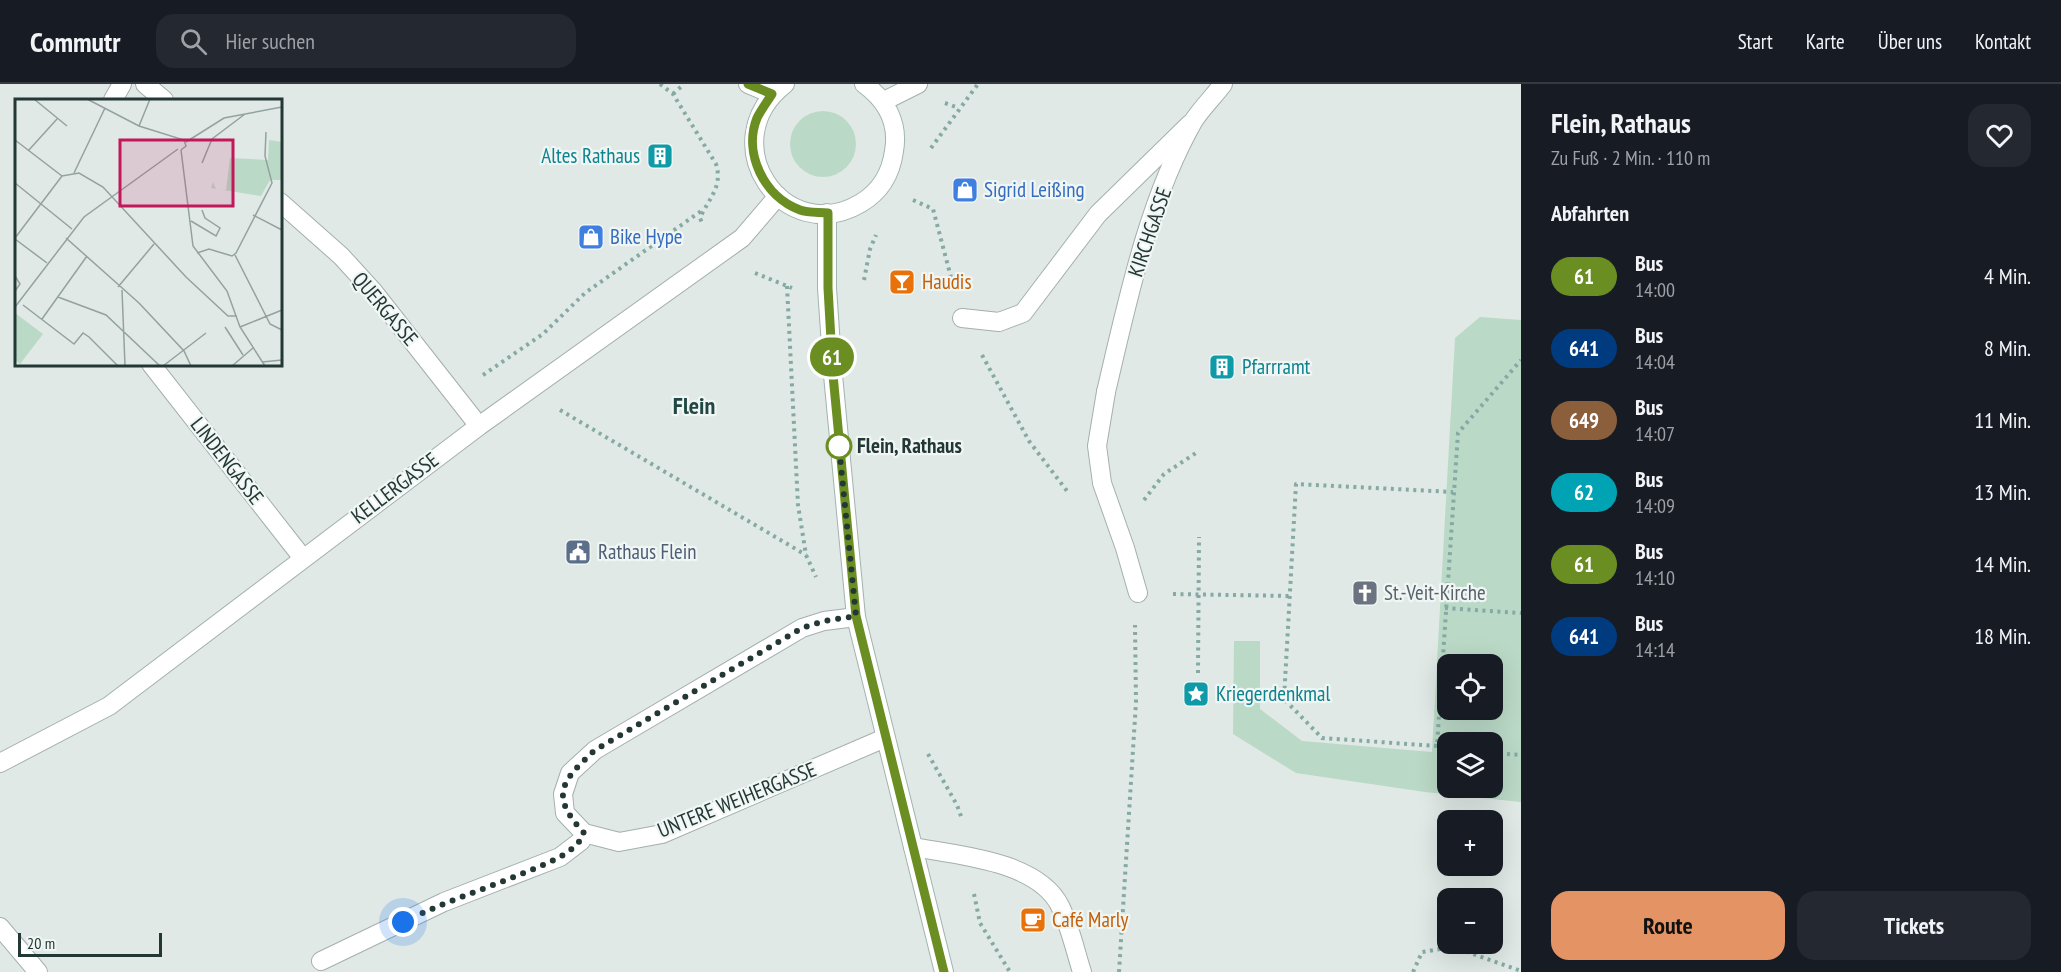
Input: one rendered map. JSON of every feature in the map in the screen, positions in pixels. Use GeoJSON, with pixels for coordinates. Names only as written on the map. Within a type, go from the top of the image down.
{"type":"FeatureCollection","features":[{"type":"Feature","properties":{"kind":"street"},"geometry":{"type":"LineString","coordinates":[[114,99],[122,84]]}},
{"type":"Feature","properties":{"kind":"street"},"geometry":{"type":"LineString","coordinates":[[145,84],[163,99]]}},
{"type":"Feature","properties":{"kind":"street"},"geometry":{"type":"LineString","coordinates":[[748,84],[779,89],[758,117],[753,133],[758,169],[766,184],[777,196],[801,210],[828,213],[850,210],[872,196],[883,183],[892,165],[895,144],[892,121],[884,101],[864,84]]}},
{"type":"Feature","properties":{"kind":"street"},"geometry":{"type":"LineString","coordinates":[[884,101],[918,84]]}},
{"type":"Feature","properties":{"kind":"street","name":"KIRCHGASSE"},"geometry":{"type":"LineString","coordinates":[[1138,593],[1102,483],[1097,446],[1106,392],[1132,280],[1164,187],[1195,120],[1223,84]]}},
{"type":"Feature","properties":{"kind":"street"},"geometry":{"type":"LineString","coordinates":[[962,318],[999,322],[1023,313],[1098,214],[1195,120]]}},
{"type":"Feature","properties":{"kind":"street","name":"KELLERGASSE"},"geometry":{"type":"LineString","coordinates":[[0,763],[109,706],[302,557],[479,426],[742,238],[777,196]]}},
{"type":"Feature","properties":{"kind":"street","name":"QUERGASSE"},"geometry":{"type":"LineString","coordinates":[[282,204],[341,256],[373,291],[479,426]]}},
{"type":"Feature","properties":{"kind":"street"},"geometry":{"type":"LineString","coordinates":[[828,213],[828,288],[833,375],[856,616],[944,972]]}},
{"type":"Feature","properties":{"kind":"street","name":"LINDENGASSE"},"geometry":{"type":"LineString","coordinates":[[153,366],[302,557]]}},
{"type":"Feature","properties":{"kind":"street"},"geometry":{"type":"LineString","coordinates":[[321,961],[444,902],[560,857],[581,841],[584,833],[566,813],[563,794],[570,773],[595,750],[802,628],[856,616]]}},
{"type":"Feature","properties":{"kind":"street","name":"UNTERE WEIHERGASSE"},"geometry":{"type":"LineString","coordinates":[[584,833],[619,842],[662,834],[885,738]]}},
{"type":"Feature","properties":{"kind":"street"},"geometry":{"type":"LineString","coordinates":[[913,847],[1001,865],[1041,883],[1060,904],[1082,972]]}},
{"type":"Feature","properties":{"kind":"street"},"geometry":{"type":"LineString","coordinates":[[0,927],[38,972]]}},
{"type":"Feature","properties":{"kind":"path"},"geometry":{"type":"LineString","coordinates":[[673,94],[684,84]]}},
{"type":"Feature","properties":{"kind":"path"},"geometry":{"type":"LineString","coordinates":[[455,395],[543,334],[585,293],[704,209]]}},
{"type":"Feature","properties":{"kind":"path"},"geometry":{"type":"LineString","coordinates":[[933,210],[962,318],[1029,441],[1070,495]]}},
{"type":"Feature","properties":{"kind":"path"},"geometry":{"type":"LineString","coordinates":[[787,286],[798,505],[806,555],[833,620]]}},
{"type":"Feature","properties":{"kind":"path"},"geometry":{"type":"LineString","coordinates":[[1438,732],[1458,433],[1521,360]]}},
{"type":"Feature","properties":{"kind":"path"},"geometry":{"type":"LineString","coordinates":[[528,392],[806,555]]}},
{"type":"Feature","properties":{"kind":"path"},"geometry":{"type":"LineString","coordinates":[[1125,548],[1136,511],[1164,474],[1199,452]]}},
{"type":"Feature","properties":{"kind":"path"},"geometry":{"type":"LineString","coordinates":[[1437,746],[1322,738],[1284,699],[1296,484],[1453,492]]}},
{"type":"Feature","properties":{"kind":"path"},"geometry":{"type":"LineString","coordinates":[[1198,674],[1200,537]]}},
{"type":"Feature","properties":{"kind":"path"},"geometry":{"type":"LineString","coordinates":[[1119,972],[1136,702],[1134,635],[1138,593],[1289,596]]}},
{"type":"Feature","properties":{"kind":"path"},"geometry":{"type":"LineString","coordinates":[[1445,608],[1521,613]]}},
{"type":"Feature","properties":{"kind":"path"},"geometry":{"type":"LineString","coordinates":[[1503,754],[1521,755]]}},
{"type":"Feature","properties":{"kind":"path"},"geometry":{"type":"LineString","coordinates":[[1413,972],[1422,952],[1453,947],[1521,971]]}},
{"type":"Feature","properties":{"kind":"green space"},"geometry":{"type":"Polygon","coordinates":[[[823,111],[836,114],[846,121],[853,131],[856,144],[853,157],[846,167],[836,174],[823,177],[810,174],[800,167],[793,157],[790,144],[793,131],[800,121],[810,114],[823,111]]]}},
{"type":"Feature","properties":{"kind":"green space"},"geometry":{"type":"Polygon","coordinates":[[[1480,317],[1521,320],[1521,802],[1483,798],[1503,798],[1503,732],[1437,732],[1437,793],[1296,773],[1233,734],[1234,641],[1260,641],[1260,709],[1302,741],[1432,752],[1437,662],[1437,720],[1503,720],[1503,654],[1437,654],[1455,338],[1480,317]]]}},
{"type":"Feature","properties":{"kind":"bus line","name":"61"},"geometry":{"type":"LineString","coordinates":[[748,84],[772,94],[758,117],[753,133],[758,169],[766,184],[786,203],[801,210],[828,213],[828,288],[833,375],[856,616],[875,700],[932,915],[944,972]]}},
{"type":"Feature","properties":{"kind":"place","name":"Altes Rathaus"},"geometry":{"type":"Point","coordinates":[660,156]}},
{"type":"Feature","properties":{"kind":"place","name":"Sigrid Leißing"},"geometry":{"type":"Point","coordinates":[965,190]}},
{"type":"Feature","properties":{"kind":"place","name":"Bike Hype"},"geometry":{"type":"Point","coordinates":[591,237]}},
{"type":"Feature","properties":{"kind":"place","name":"Haudis"},"geometry":{"type":"Point","coordinates":[902,282]}},
{"type":"Feature","properties":{"kind":"place","name":"Pfarrramt"},"geometry":{"type":"Point","coordinates":[1222,367]}},
{"type":"Feature","properties":{"kind":"place","name":"Flein, Rathaus"},"geometry":{"type":"Point","coordinates":[839,446]}},
{"type":"Feature","properties":{"kind":"place","name":"Rathaus Flein"},"geometry":{"type":"Point","coordinates":[578,552]}},
{"type":"Feature","properties":{"kind":"place","name":"St.-Veit-Kirche"},"geometry":{"type":"Point","coordinates":[1365,593]}},
{"type":"Feature","properties":{"kind":"place","name":"Kriegerdenkmal"},"geometry":{"type":"Point","coordinates":[1196,694]}},
{"type":"Feature","properties":{"kind":"place","name":"Café Marly"},"geometry":{"type":"Point","coordinates":[1033,920]}},
{"type":"Feature","properties":{"kind":"district","name":"Flein"},"geometry":{"type":"Point","coordinates":[694,406]}},
{"type":"Feature","properties":{"kind":"route"},"geometry":{"type":"LineString","coordinates":[[403,922],[444,902],[560,857],[581,841],[584,833],[566,813],[563,794],[570,773],[595,750],[802,628],[824,621],[856,616],[839,446]]}}]}
